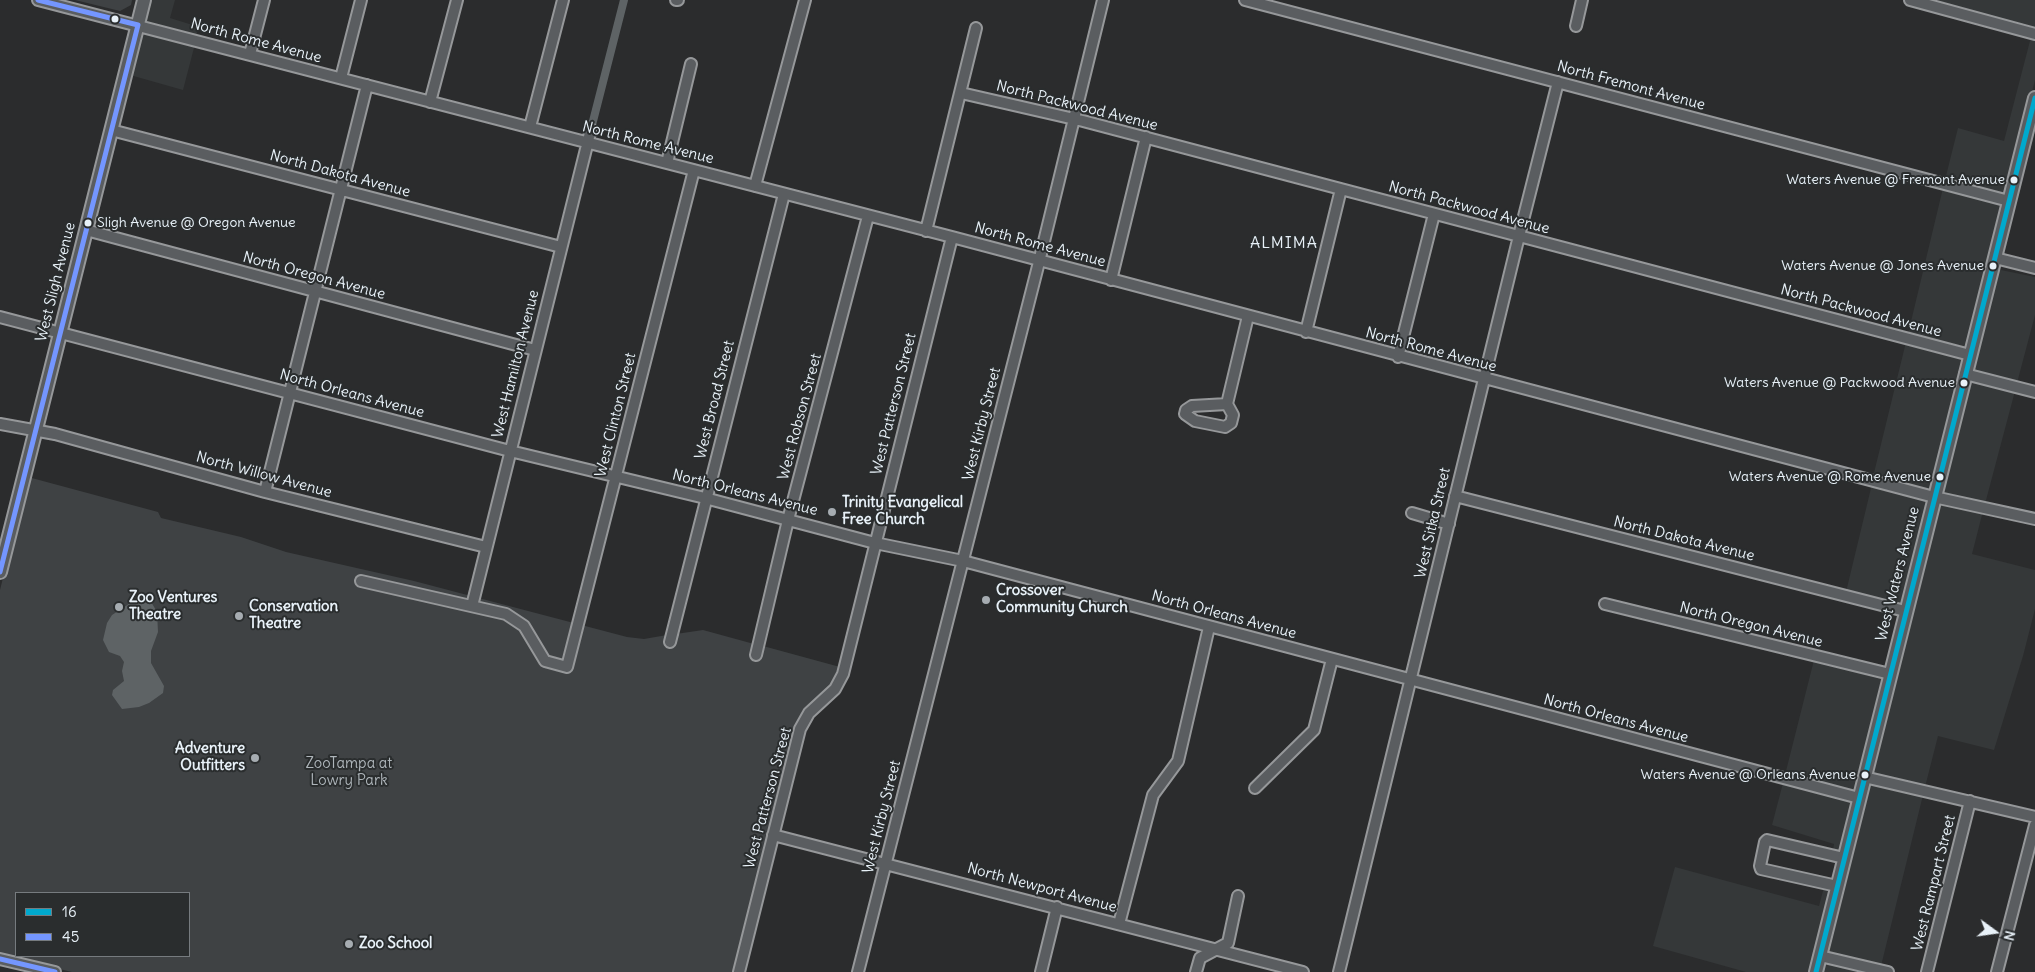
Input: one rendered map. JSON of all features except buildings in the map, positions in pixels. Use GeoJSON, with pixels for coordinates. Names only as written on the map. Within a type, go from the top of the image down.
{"type":"FeatureCollection","features":[{"type":"Feature","properties":{"kind":"main road","name":"West Sligh Avenue"},"geometry":{"type":"LineString","coordinates":[[0,572],[2,554],[144,0]]}},
{"type":"Feature","properties":{"kind":"main road","name":"West Waters Avenue"},"geometry":{"type":"LineString","coordinates":[[1816,972],[2035,98]]}},
{"type":"Feature","properties":{"kind":"street","name":"North Rome Avenue"},"geometry":{"type":"LineString","coordinates":[[38,0],[952,237],[1398,357],[1934,497],[2035,519]]}},
{"type":"Feature","properties":{"kind":"street"},"geometry":{"type":"LineString","coordinates":[[250,54],[264,0]]}},
{"type":"Feature","properties":{"kind":"street"},"geometry":{"type":"LineString","coordinates":[[341,78],[361,0]]}},
{"type":"Feature","properties":{"kind":"street"},"geometry":{"type":"LineString","coordinates":[[430,102],[457,0]]}},
{"type":"Feature","properties":{"kind":"street"},"geometry":{"type":"LineString","coordinates":[[530,128],[563,0]]}},
{"type":"Feature","properties":{"kind":"street"},"geometry":{"type":"LineString","coordinates":[[754,186],[805,0]]}},
{"type":"Feature","properties":{"kind":"street","name":"West Kirby Street"},"geometry":{"type":"LineString","coordinates":[[858,972],[1103,0]]}},
{"type":"Feature","properties":{"kind":"street","name":"North Fremont Avenue"},"geometry":{"type":"LineString","coordinates":[[1245,0],[2009,201]]}},
{"type":"Feature","properties":{"kind":"street"},"geometry":{"type":"LineString","coordinates":[[1576,26],[1582,0]]}},
{"type":"Feature","properties":{"kind":"street"},"geometry":{"type":"LineString","coordinates":[[1910,0],[2035,34]]}},
{"type":"Feature","properties":{"kind":"street"},"geometry":{"type":"LineString","coordinates":[[926,231],[976,28]]}},
{"type":"Feature","properties":{"kind":"street"},"geometry":{"type":"LineString","coordinates":[[667,163],[691,64]]}},
{"type":"Feature","properties":{"kind":"street","name":"West Sitka Street"},"geometry":{"type":"LineString","coordinates":[[1339,972],[1558,82]]}},
{"type":"Feature","properties":{"kind":"street"},"geometry":{"type":"LineString","coordinates":[[265,492],[367,85]]}},
{"type":"Feature","properties":{"kind":"street","name":"North Packwood Avenue"},"geometry":{"type":"LineString","coordinates":[[960,93],[1146,137],[1970,355]]}},
{"type":"Feature","properties":{"kind":"street","name":"West Hamilton Avenue"},"geometry":{"type":"LineString","coordinates":[[472,606],[591,129]]}},
{"type":"Feature","properties":{"kind":"street","name":"North Dakota Avenue"},"geometry":{"type":"LineString","coordinates":[[111,130],[561,247]]}},
{"type":"Feature","properties":{"kind":"street"},"geometry":{"type":"LineString","coordinates":[[1111,280],[1146,137]]}},
{"type":"Feature","properties":{"kind":"street","name":"West Clinton Street"},"geometry":{"type":"LineString","coordinates":[[472,606],[506,614],[524,626],[545,661],[567,667],[694,170]]}},
{"type":"Feature","properties":{"kind":"street"},"geometry":{"type":"LineString","coordinates":[[1306,332],[1341,189]]}},
{"type":"Feature","properties":{"kind":"street","name":"West Broad Street"},"geometry":{"type":"LineString","coordinates":[[670,642],[784,194]]}},
{"type":"Feature","properties":{"kind":"street"},"geometry":{"type":"LineString","coordinates":[[1398,357],[1434,214]]}},
{"type":"Feature","properties":{"kind":"street","name":"West Robson Street"},"geometry":{"type":"LineString","coordinates":[[756,655],[788,520],[868,216]]}},
{"type":"Feature","properties":{"kind":"street","name":"North Oregon Avenue"},"geometry":{"type":"LineString","coordinates":[[86,230],[535,350]]}},
{"type":"Feature","properties":{"kind":"street","name":"West Patterson Street"},"geometry":{"type":"LineString","coordinates":[[739,972],[773,834],[803,724],[809,713],[835,689],[841,680],[952,237]]}},
{"type":"Feature","properties":{"kind":"street"},"geometry":{"type":"LineString","coordinates":[[1995,258],[2035,268]]}},
{"type":"Feature","properties":{"kind":"street"},"geometry":{"type":"LineString","coordinates":[[1227,404],[1248,316]]}},
{"type":"Feature","properties":{"kind":"street","name":"North Orleans Avenue"},"geometry":{"type":"LineString","coordinates":[[0,317],[510,451],[706,498],[875,543],[963,561],[1859,798]]}},
{"type":"Feature","properties":{"kind":"street"},"geometry":{"type":"LineString","coordinates":[[1965,374],[2035,392]]}},
{"type":"Feature","properties":{"kind":"street","name":"North Willow Avenue"},"geometry":{"type":"LineString","coordinates":[[0,424],[35,431],[265,492],[486,547]]}},
{"type":"Feature","properties":{"kind":"street","name":"North Dakota Avenue"},"geometry":{"type":"LineString","coordinates":[[1455,496],[1905,611]]}},
{"type":"Feature","properties":{"kind":"street"},"geometry":{"type":"LineString","coordinates":[[1412,513],[1449,524]]}},
{"type":"Feature","properties":{"kind":"street"},"geometry":{"type":"LineString","coordinates":[[361,581],[472,606]]}},
{"type":"Feature","properties":{"kind":"street","name":"North Oregon Avenue"},"geometry":{"type":"LineString","coordinates":[[1605,604],[1890,674]]}},
{"type":"Feature","properties":{"kind":"street"},"geometry":{"type":"LineString","coordinates":[[1119,924],[1153,795],[1178,761],[1208,627]]}},
{"type":"Feature","properties":{"kind":"street"},"geometry":{"type":"LineString","coordinates":[[1255,788],[1314,730],[1332,659]]}},
{"type":"Feature","properties":{"kind":"street"},"geometry":{"type":"LineString","coordinates":[[1864,777],[2035,817]]}},
{"type":"Feature","properties":{"kind":"street","name":"West Rampart Street"},"geometry":{"type":"LineString","coordinates":[[1927,972],[1970,801]]}},
{"type":"Feature","properties":{"kind":"street"},"geometry":{"type":"LineString","coordinates":[[1997,972],[2035,825]]}},
{"type":"Feature","properties":{"kind":"street","name":"North Newport Avenue"},"geometry":{"type":"LineString","coordinates":[[773,834],[1303,972]]}},
{"type":"Feature","properties":{"kind":"street"},"geometry":{"type":"LineString","coordinates":[[1837,886],[1761,869],[1765,842],[1767,840],[1844,858]]}},
{"type":"Feature","properties":{"kind":"street"},"geometry":{"type":"LineString","coordinates":[[1196,972],[1200,958],[1205,953],[1219,949],[1228,943],[1238,896]]}},
{"type":"Feature","properties":{"kind":"street"},"geometry":{"type":"LineString","coordinates":[[1041,972],[1057,907]]}},
{"type":"Feature","properties":{"kind":"street"},"geometry":{"type":"LineString","coordinates":[[1820,956],[1888,972]]}},
{"type":"Feature","properties":{"kind":"street"},"geometry":{"type":"LineString","coordinates":[[0,959],[55,972]]}},
{"type":"Feature","properties":{"kind":"shaded area"},"geometry":{"type":"Polygon","coordinates":[[[149,0],[175,0],[170,18],[199,27],[196,36],[143,23],[149,0]]]}},
{"type":"Feature","properties":{"kind":"shaded area"},"geometry":{"type":"Polygon","coordinates":[[[1925,0],[2035,0],[2035,30],[1925,0]]]}},
{"type":"Feature","properties":{"kind":"shaded area"},"geometry":{"type":"Polygon","coordinates":[[[141,30],[195,44],[183,90],[130,75],[141,30]]]}},
{"type":"Feature","properties":{"kind":"shaded area"},"geometry":{"type":"Polygon","coordinates":[[[2031,37],[2035,38],[2035,80],[2005,196],[1945,180],[1958,128],[2004,141],[2031,37]]]}},
{"type":"Feature","properties":{"kind":"shaded area"},"geometry":{"type":"Polygon","coordinates":[[[1943,188],[2004,204],[1967,350],[1908,334],[1943,188]]]}},
{"type":"Feature","properties":{"kind":"shaded area"},"geometry":{"type":"Polygon","coordinates":[[[1996,269],[2035,277],[2035,315],[2017,383],[1970,371],[1996,269]]]}},
{"type":"Feature","properties":{"kind":"shaded area"},"geometry":{"type":"Polygon","coordinates":[[[1906,342],[1965,357],[1931,492],[1873,477],[1906,342]]]}},
{"type":"Feature","properties":{"kind":"shaded area"},"geometry":{"type":"Polygon","coordinates":[[[1968,379],[2015,391],[1985,504],[1939,494],[1968,379]]]}},
{"type":"Feature","properties":{"kind":"shaded area"},"geometry":{"type":"Polygon","coordinates":[[[1872,484],[1929,499],[1902,606],[1846,592],[1872,484]]]}},
{"type":"Feature","properties":{"kind":"shaded area"},"geometry":{"type":"Polygon","coordinates":[[[1937,501],[1983,511],[1972,554],[2035,570],[2035,609],[2023,656],[1994,750],[1938,736],[1925,787],[1870,774],[1937,501]]]}},
{"type":"Feature","properties":{"kind":"shaded area"},"geometry":{"type":"Polygon","coordinates":[[[141,596],[150,600],[157,612],[158,632],[151,651],[151,663],[164,686],[163,693],[149,703],[139,707],[122,709],[112,695],[113,690],[124,681],[122,671],[124,662],[120,656],[109,652],[103,640],[107,623],[112,615],[141,596]]]}},
{"type":"Feature","properties":{"kind":"shaded area"},"geometry":{"type":"Polygon","coordinates":[[[1814,660],[1884,677],[1856,793],[1785,775],[1814,660]]]}},
{"type":"Feature","properties":{"kind":"shaded area"},"geometry":{"type":"Polygon","coordinates":[[[1868,782],[1923,795],[1881,966],[1826,953],[1868,782]]]}},
{"type":"Feature","properties":{"kind":"shaded area"},"geometry":{"type":"Polygon","coordinates":[[[1783,783],[1854,801],[1841,853],[1833,851],[1834,844],[1772,825],[1783,783]]]}},
{"type":"Feature","properties":{"kind":"shaded area"},"geometry":{"type":"Polygon","coordinates":[[[1675,867],[1819,906],[1824,887],[1832,889],[1812,972],[1746,972],[1653,946],[1675,867]]]}},
{"type":"Feature","properties":{"kind":"shaded area"},"geometry":{"type":"Polygon","coordinates":[[[1824,960],[1871,972],[1821,972],[1824,960]]]}},
{"type":"Feature","properties":{"kind":"green space"},"geometry":{"type":"Polygon","coordinates":[[[75,0],[132,0],[131,5],[120,11],[75,0]]]}},
{"type":"Feature","properties":{"kind":"green space","name":"ZooTampa at Lowry Park"},"geometry":{"type":"Polygon","coordinates":[[[28,477],[158,512],[161,518],[241,537],[286,552],[414,581],[627,637],[644,639],[667,635],[664,645],[673,647],[676,634],[703,630],[754,644],[751,658],[760,660],[763,646],[840,667],[833,683],[802,711],[734,972],[72,972],[0,955],[0,590],[28,477]]]}},
{"type":"Feature","properties":{"kind":"waterway"},"geometry":{"type":"LineString","coordinates":[[591,129],[624,0]]}},
{"type":"Feature","properties":{"kind":"transit line","name":"45"},"geometry":{"type":"LineString","coordinates":[[0,572],[138,25],[38,0]]}},
{"type":"Feature","properties":{"kind":"transit line","name":"16"},"geometry":{"type":"LineString","coordinates":[[1816,972],[2035,98]]}},
{"type":"Feature","properties":{"kind":"transit line","name":"45"},"geometry":{"type":"LineString","coordinates":[[0,959],[55,972]]}},
{"type":"Feature","properties":{"kind":"place","name":"Waters Avenue @ Fremont Avenue"},"geometry":{"type":"Point","coordinates":[2014,180]}},
{"type":"Feature","properties":{"kind":"place","name":"Sligh Avenue @ Oregon Avenue"},"geometry":{"type":"Point","coordinates":[88,223]}},
{"type":"Feature","properties":{"kind":"place","name":"Waters Avenue @ Jones Avenue"},"geometry":{"type":"Point","coordinates":[1993,266]}},
{"type":"Feature","properties":{"kind":"place","name":"Waters Avenue @ Packwood Avenue"},"geometry":{"type":"Point","coordinates":[1964,383]}},
{"type":"Feature","properties":{"kind":"place","name":"Waters Avenue @ Rome Avenue"},"geometry":{"type":"Point","coordinates":[1940,477]}},
{"type":"Feature","properties":{"kind":"place","name":"Trinity Evangelical Free Church"},"geometry":{"type":"Point","coordinates":[832,512]}},
{"type":"Feature","properties":{"kind":"place","name":"Crossover Community Church"},"geometry":{"type":"Point","coordinates":[986,600]}},
{"type":"Feature","properties":{"kind":"place","name":"Zoo Ventures Theatre"},"geometry":{"type":"Point","coordinates":[119,607]}},
{"type":"Feature","properties":{"kind":"place","name":"Conservation Theatre"},"geometry":{"type":"Point","coordinates":[239,616]}},
{"type":"Feature","properties":{"kind":"place","name":"Adventure Outfitters"},"geometry":{"type":"Point","coordinates":[255,758]}},
{"type":"Feature","properties":{"kind":"place","name":"Waters Avenue @ Orleans Avenue"},"geometry":{"type":"Point","coordinates":[1865,775]}},
{"type":"Feature","properties":{"kind":"place","name":"Zoo School"},"geometry":{"type":"Point","coordinates":[349,944]}},
{"type":"Feature","properties":{"kind":"district","name":"ALMIMA"},"geometry":{"type":"Point","coordinates":[1284,243]}}]}
